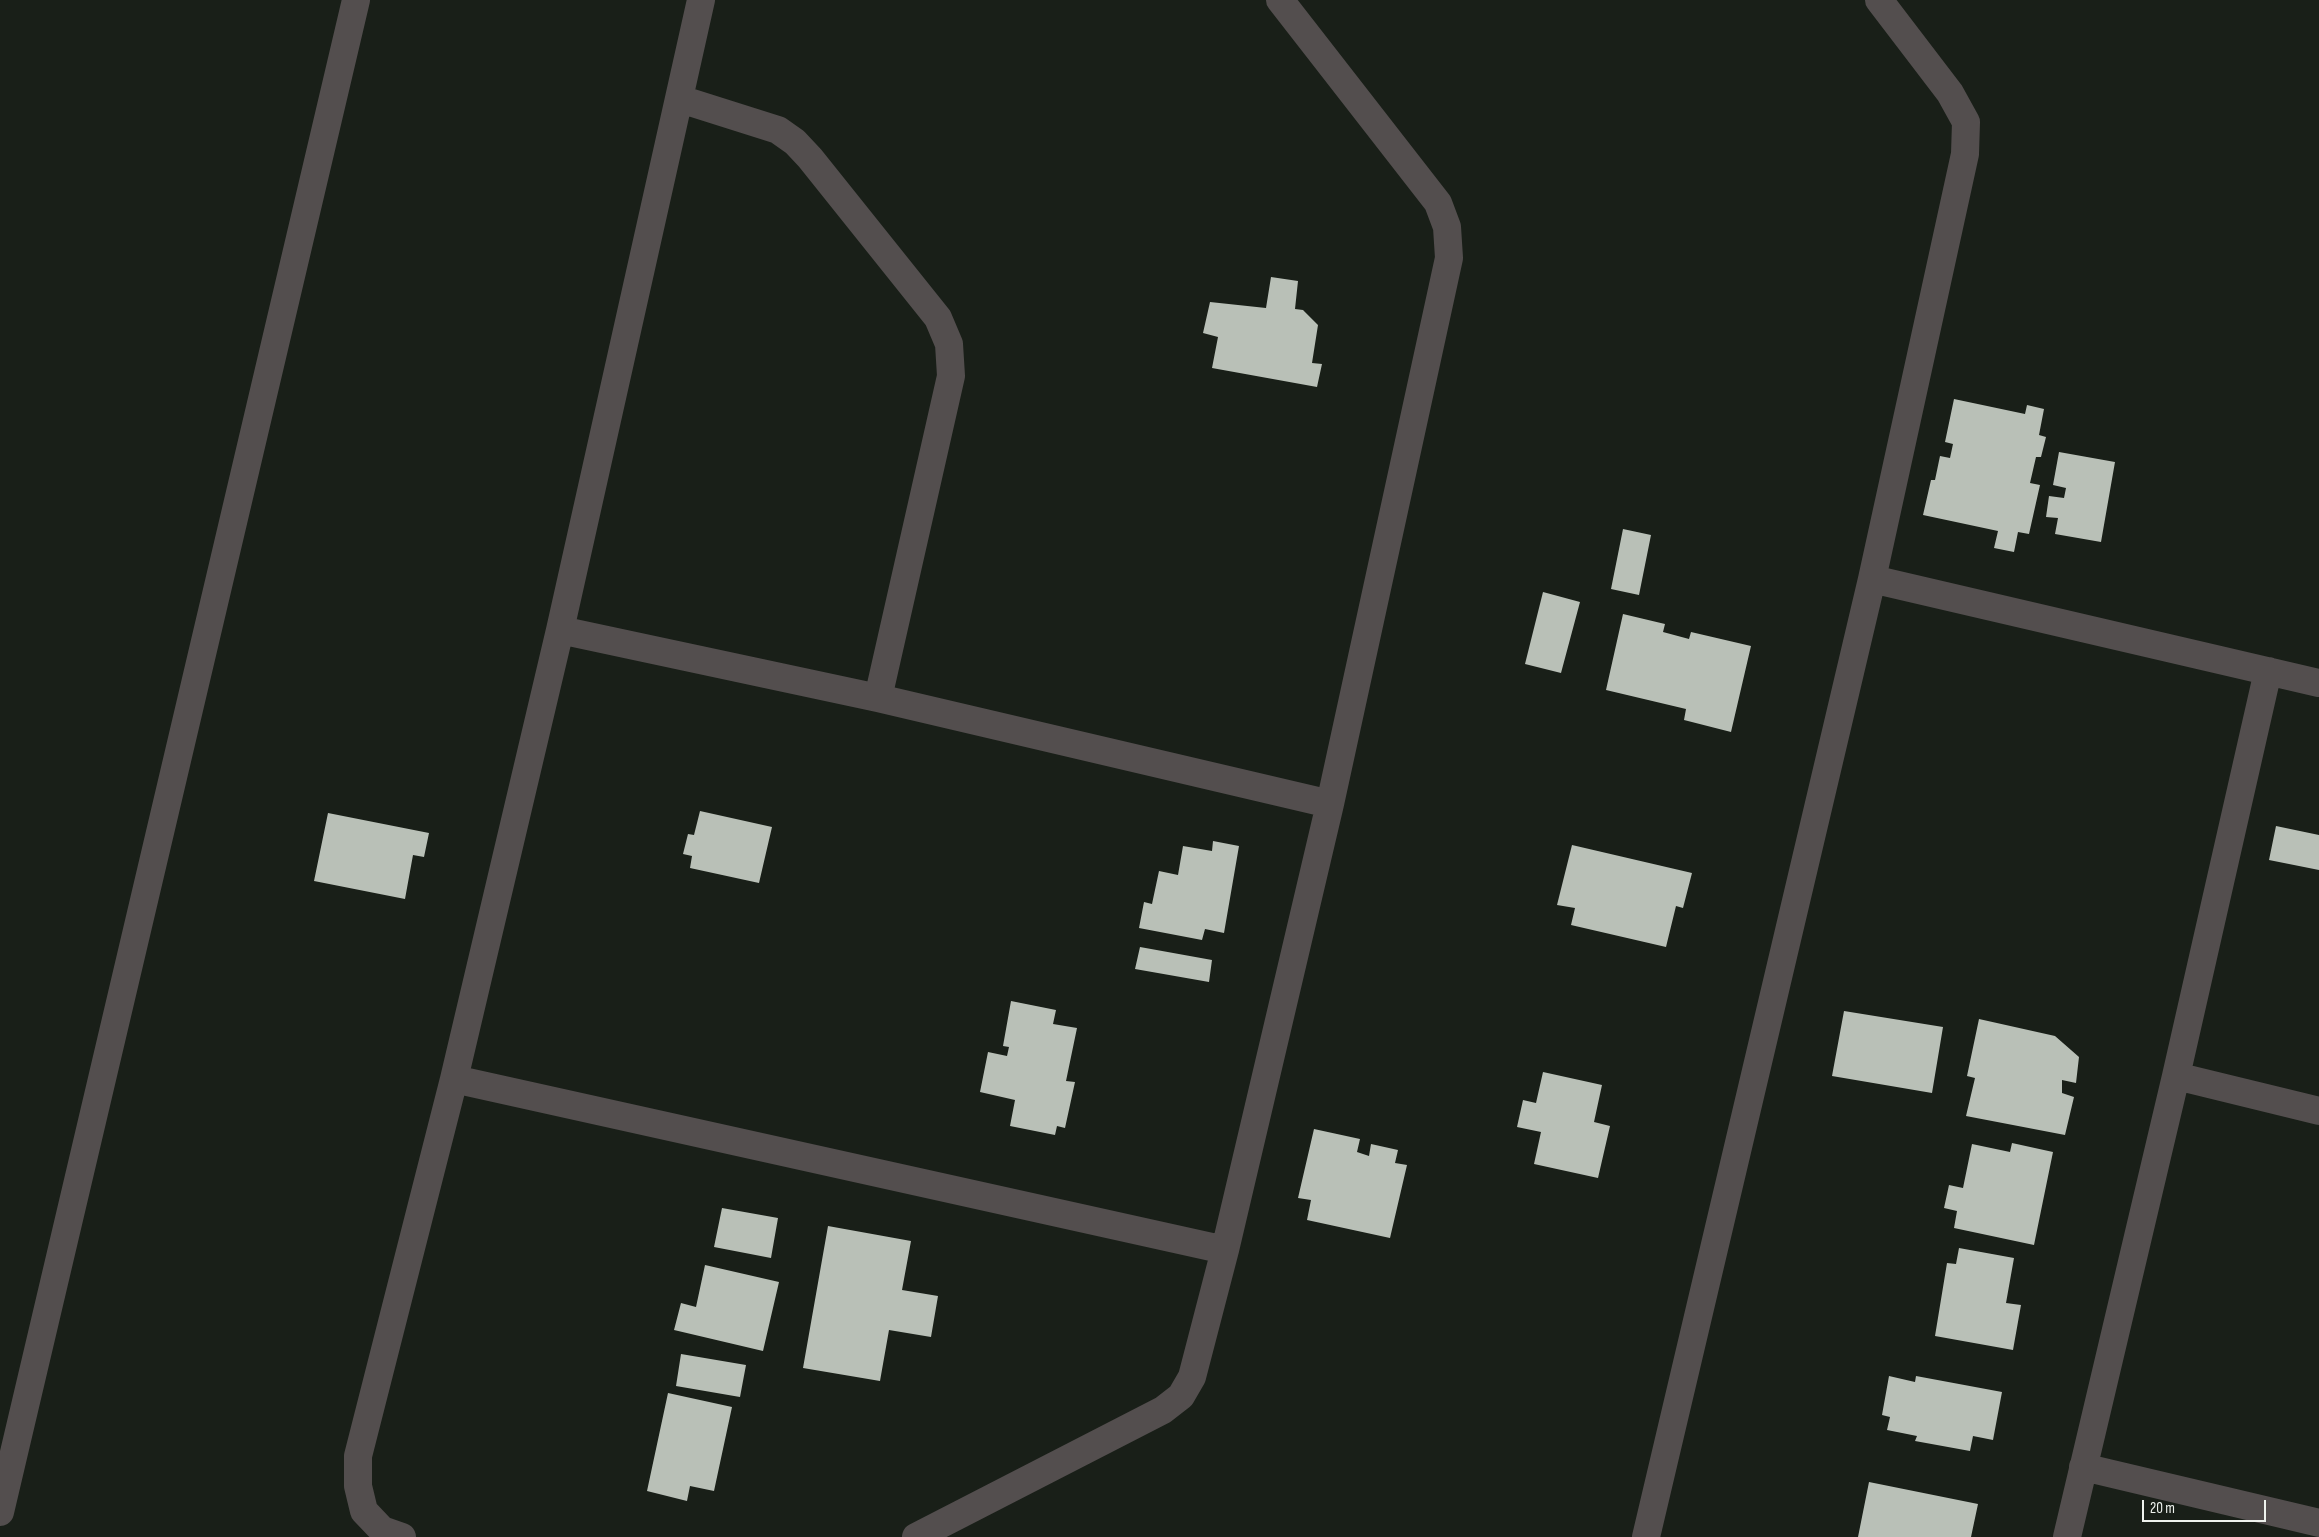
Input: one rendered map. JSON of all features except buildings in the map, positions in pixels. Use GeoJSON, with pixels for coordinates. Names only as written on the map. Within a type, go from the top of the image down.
{"type":"FeatureCollection","features":[{"type":"Feature","properties":{"kind":"street"},"geometry":{"type":"LineString","coordinates":[[0,1512],[356,0]]}},
{"type":"Feature","properties":{"kind":"street"},"geometry":{"type":"LineString","coordinates":[[402,1537],[382,1530],[364,1511],[358,1486],[358,1456],[454,1079],[560,630],[701,0]]}},
{"type":"Feature","properties":{"kind":"street"},"geometry":{"type":"LineString","coordinates":[[916,1537],[1163,1410],[1181,1396],[1192,1377],[1225,1250],[1330,804],[1449,258],[1447,227],[1438,203],[1280,0]]}},
{"type":"Feature","properties":{"kind":"street"},"geometry":{"type":"LineString","coordinates":[[1646,1537],[1872,579],[1965,154],[1966,122],[1950,93],[1878,0]]}},
{"type":"Feature","properties":{"kind":"street"},"geometry":{"type":"LineString","coordinates":[[680,99],[778,130],[794,142],[810,158],[938,318],[949,344],[951,376],[878,698]]}},
{"type":"Feature","properties":{"kind":"street"},"geometry":{"type":"LineString","coordinates":[[1872,579],[2319,683]]}},
{"type":"Feature","properties":{"kind":"street"},"geometry":{"type":"LineString","coordinates":[[560,630],[878,698],[1330,804]]}},
{"type":"Feature","properties":{"kind":"street"},"geometry":{"type":"LineString","coordinates":[[2067,1537],[2176,1076],[2268,671]]}},
{"type":"Feature","properties":{"kind":"street"},"geometry":{"type":"LineString","coordinates":[[2176,1076],[2319,1111]]}},
{"type":"Feature","properties":{"kind":"street"},"geometry":{"type":"LineString","coordinates":[[454,1079],[1225,1250]]}},
{"type":"Feature","properties":{"kind":"street"},"geometry":{"type":"LineString","coordinates":[[2083,1467],[2319,1523]]}}]}
